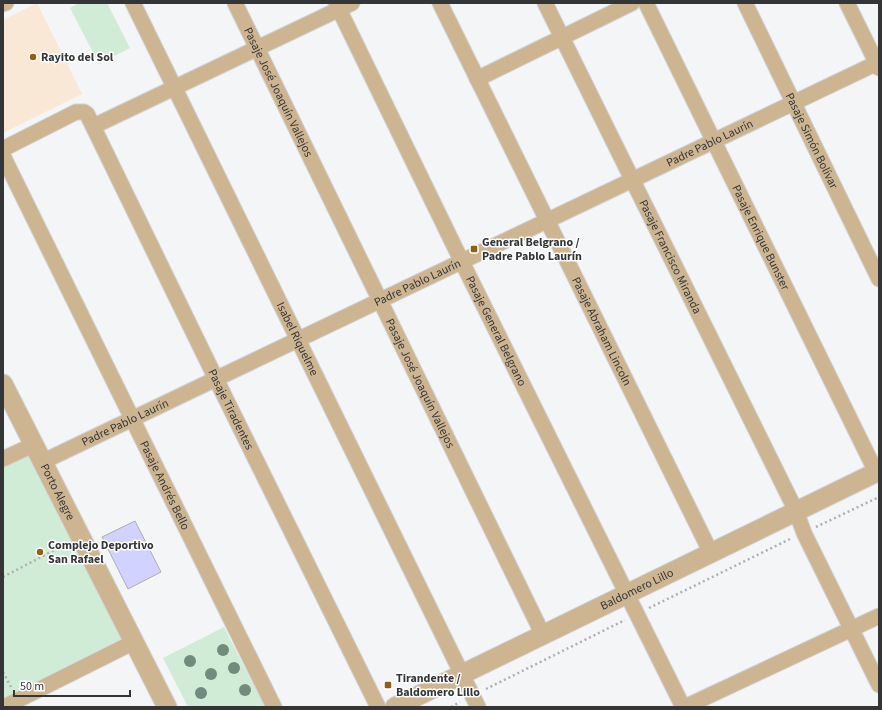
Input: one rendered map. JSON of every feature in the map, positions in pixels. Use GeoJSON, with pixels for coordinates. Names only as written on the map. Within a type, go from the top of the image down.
{"type":"FeatureCollection","features":[{"type":"Feature","properties":{"kind":"street","name":"Isabel Riquelme"},"geometry":{"type":"LineString","coordinates":[[132,3],[476,702]]}},
{"type":"Feature","properties":{"kind":"street","name":"Pasaje José Joaquín Vallejos"},"geometry":{"type":"LineString","coordinates":[[235,3],[543,635]]}},
{"type":"Feature","properties":{"kind":"street"},"geometry":{"type":"LineString","coordinates":[[94,126],[257,48],[337,6],[352,3]]}},
{"type":"Feature","properties":{"kind":"street","name":"Pasaje Abraham Lincoln"},"geometry":{"type":"LineString","coordinates":[[440,3],[711,553]]}},
{"type":"Feature","properties":{"kind":"street","name":"Pasaje Francisco Miranda"},"geometry":{"type":"LineString","coordinates":[[545,3],[796,511],[804,533],[879,685]]}},
{"type":"Feature","properties":{"kind":"street"},"geometry":{"type":"LineString","coordinates":[[477,79],[632,3]]}},
{"type":"Feature","properties":{"kind":"street","name":"Pasaje Enrique Bunster"},"geometry":{"type":"LineString","coordinates":[[646,3],[878,471]]}},
{"type":"Feature","properties":{"kind":"street","name":"Pasaje Simón Bolívar"},"geometry":{"type":"LineString","coordinates":[[744,3],[879,279]]}},
{"type":"Feature","properties":{"kind":"street"},"geometry":{"type":"LineString","coordinates":[[847,3],[878,64]]}},
{"type":"Feature","properties":{"kind":"street","name":"Pasaje General Belgrano"},"geometry":{"type":"LineString","coordinates":[[337,6],[462,262],[684,707]]}},
{"type":"Feature","properties":{"kind":"street","name":"Padre Pablo Laurín"},"geometry":{"type":"LineString","coordinates":[[42,462],[793,103],[878,64]]}},
{"type":"Feature","properties":{"kind":"street","name":"Pasaje Tiradentes"},"geometry":{"type":"LineString","coordinates":[[3,149],[76,112],[84,112],[87,114],[378,707]]}},
{"type":"Feature","properties":{"kind":"street","name":"Pasaje Andrés Bello"},"geometry":{"type":"LineString","coordinates":[[3,156],[274,707]]}},
{"type":"Feature","properties":{"kind":"street","name":"Porto Alegre"},"geometry":{"type":"LineString","coordinates":[[3,384],[167,707]]}},
{"type":"Feature","properties":{"kind":"street"},"geometry":{"type":"LineString","coordinates":[[3,459],[33,444]]}},
{"type":"Feature","properties":{"kind":"street","name":"Baldomero Lillo"},"geometry":{"type":"LineString","coordinates":[[395,707],[878,471]]}},
{"type":"Feature","properties":{"kind":"street"},"geometry":{"type":"LineString","coordinates":[[684,707],[879,616]]}},
{"type":"Feature","properties":{"kind":"street"},"geometry":{"type":"LineString","coordinates":[[4,707],[20,703],[134,642]]}},
{"type":"Feature","properties":{"kind":"path"},"geometry":{"type":"LineString","coordinates":[[451,707],[476,702],[637,614],[879,497]]}},
{"type":"Feature","properties":{"kind":"path"},"geometry":{"type":"LineString","coordinates":[[3,577],[80,537]]}},
{"type":"Feature","properties":{"kind":"shaded area","name":"Rayito del Sol"},"geometry":{"type":"Polygon","coordinates":[[[37,3],[82,94],[3,133],[3,20],[37,3]]]}},
{"type":"Feature","properties":{"kind":"green space"},"geometry":{"type":"Polygon","coordinates":[[[79,3],[107,3],[130,48],[99,64],[70,8],[79,3]]]}},
{"type":"Feature","properties":{"kind":"green space","name":"Complejo Deportivo San Rafael"},"geometry":{"type":"Polygon","coordinates":[[[27,453],[122,639],[3,699],[3,465],[27,453]]]}},
{"type":"Feature","properties":{"kind":"green space"},"geometry":{"type":"Polygon","coordinates":[[[224,627],[265,707],[188,707],[163,658],[224,627]]]}},
{"type":"Feature","properties":{"kind":"building"},"geometry":{"type":"Polygon","coordinates":[[[135,521],[161,572],[128,589],[102,537],[135,521]]]}},
{"type":"Feature","properties":{"kind":"place","name":"Rayito del Sol"},"geometry":{"type":"Point","coordinates":[33,57]}},
{"type":"Feature","properties":{"kind":"place","name":"General Belgrano / Padre Pablo Laurín"},"geometry":{"type":"Point","coordinates":[474,249]}},
{"type":"Feature","properties":{"kind":"place","name":"Complejo Deportivo San Rafael"},"geometry":{"type":"Point","coordinates":[40,552]}},
{"type":"Feature","properties":{"kind":"place","name":"Tirandente / Baldomero Lillo"},"geometry":{"type":"Point","coordinates":[388,685]}}]}
